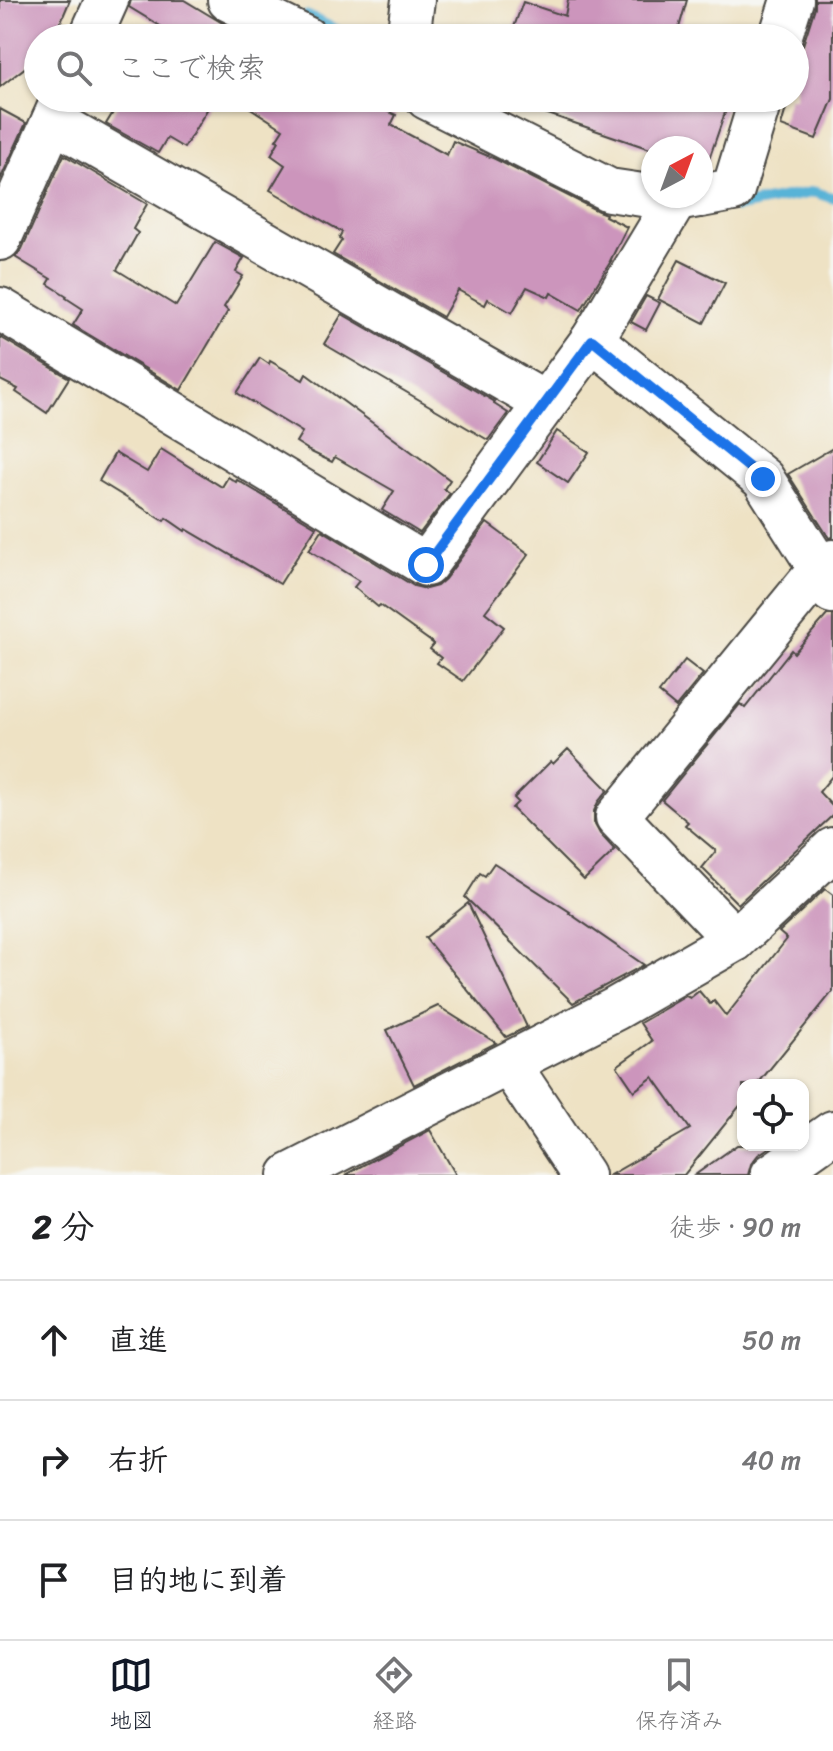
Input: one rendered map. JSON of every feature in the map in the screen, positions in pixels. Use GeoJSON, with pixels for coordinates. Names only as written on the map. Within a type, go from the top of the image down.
{"type":"FeatureCollection","features":[{"type":"Feature","properties":{"kind":"street"},"geometry":{"type":"LineString","coordinates":[[96,24],[107,0]]}},
{"type":"Feature","properties":{"kind":"street"},"geometry":{"type":"LineString","coordinates":[[229,0],[278,24]]}},
{"type":"Feature","properties":{"kind":"street"},"geometry":{"type":"LineString","coordinates":[[410,24],[413,0]]}},
{"type":"Feature","properties":{"kind":"street"},"geometry":{"type":"LineString","coordinates":[[784,24],[792,0]]}},
{"type":"Feature","properties":{"kind":"street"},"geometry":{"type":"LineString","coordinates":[[0,239],[57,112]]}},
{"type":"Feature","properties":{"kind":"street"},"geometry":{"type":"LineString","coordinates":[[63,112],[545,403]]}},
{"type":"Feature","properties":{"kind":"street"},"geometry":{"type":"LineString","coordinates":[[455,112],[609,190],[641,193]]}},
{"type":"Feature","properties":{"kind":"street"},"geometry":{"type":"LineString","coordinates":[[713,193],[733,190],[757,112]]}},
{"type":"Feature","properties":{"kind":"street"},"geometry":{"type":"LineString","coordinates":[[0,309],[426,565],[592,340],[684,208]]}},
{"type":"Feature","properties":{"kind":"street"},"geometry":{"type":"LineString","coordinates":[[592,340],[763,479],[829,574],[617,817],[735,940]]}},
{"type":"Feature","properties":{"kind":"street"},"geometry":{"type":"LineString","coordinates":[[290,1175],[615,1009],[735,940],[829,860]]}},
{"type":"Feature","properties":{"kind":"street"},"geometry":{"type":"LineString","coordinates":[[509,1064],[583,1175]]}},
{"type":"Feature","properties":{"kind":"street"},"geometry":{"type":"LineString","coordinates":[[772,1175],[833,1132]]}},
{"type":"Feature","properties":{"kind":"building"},"geometry":{"type":"Polygon","coordinates":[[[0,0],[70,0],[60,24],[24,24],[24,68],[0,87],[0,0]]]}},
{"type":"Feature","properties":{"kind":"building"},"geometry":{"type":"Polygon","coordinates":[[[131,0],[184,0],[224,24],[157,24],[129,7],[131,0]]]}},
{"type":"Feature","properties":{"kind":"building"},"geometry":{"type":"Polygon","coordinates":[[[568,0],[687,0],[680,24],[515,24],[523,2],[565,16],[568,0]]]}},
{"type":"Feature","properties":{"kind":"building"},"geometry":{"type":"Polygon","coordinates":[[[815,0],[833,0],[833,99],[816,139],[781,126],[785,112],[809,112],[809,26],[815,0]]]}},
{"type":"Feature","properties":{"kind":"building"},"geometry":{"type":"Polygon","coordinates":[[[0,109],[26,123],[0,180],[0,109]]]}},
{"type":"Feature","properties":{"kind":"building"},"geometry":{"type":"Polygon","coordinates":[[[113,112],[206,112],[184,148],[167,138],[158,153],[106,124],[113,112]]]}},
{"type":"Feature","properties":{"kind":"building"},"geometry":{"type":"Polygon","coordinates":[[[257,112],[389,112],[396,115],[391,125],[447,155],[453,141],[495,159],[627,227],[611,261],[581,310],[551,293],[549,297],[527,287],[512,313],[488,299],[485,305],[458,290],[443,317],[333,254],[342,240],[339,238],[342,232],[270,190],[285,165],[271,155],[283,129],[257,112]]]}},
{"type":"Feature","properties":{"kind":"building"},"geometry":{"type":"Polygon","coordinates":[[[542,112],[725,112],[713,148],[713,136],[641,136],[641,146],[542,112]]]}},
{"type":"Feature","properties":{"kind":"building"},"geometry":{"type":"Polygon","coordinates":[[[64,155],[147,204],[133,229],[138,233],[117,270],[176,306],[215,242],[244,258],[236,272],[243,276],[224,307],[228,311],[181,390],[73,325],[83,309],[48,284],[51,279],[15,257],[22,249],[64,155]]]}},
{"type":"Feature","properties":{"kind":"building"},"geometry":{"type":"Polygon","coordinates":[[[679,260],[725,283],[704,323],[658,299],[679,260]]]}},
{"type":"Feature","properties":{"kind":"building"},"geometry":{"type":"Polygon","coordinates":[[[646,296],[660,303],[646,330],[631,322],[646,296]]]}},
{"type":"Feature","properties":{"kind":"building"},"geometry":{"type":"Polygon","coordinates":[[[342,314],[495,402],[508,413],[488,440],[324,344],[342,314]]]}},
{"type":"Feature","properties":{"kind":"building"},"geometry":{"type":"Polygon","coordinates":[[[0,337],[69,378],[47,413],[16,392],[18,389],[0,380],[0,337]]]}},
{"type":"Feature","properties":{"kind":"building"},"geometry":{"type":"Polygon","coordinates":[[[260,358],[303,380],[306,374],[450,480],[444,489],[450,493],[420,533],[382,510],[394,491],[335,457],[332,462],[307,450],[296,442],[302,432],[237,393],[260,358]]]}},
{"type":"Feature","properties":{"kind":"building"},"geometry":{"type":"Polygon","coordinates":[[[557,431],[589,452],[568,483],[537,462],[557,431]]]}},
{"type":"Feature","properties":{"kind":"building"},"geometry":{"type":"Polygon","coordinates":[[[833,448],[833,537],[829,538],[788,474],[833,448]]]}},
{"type":"Feature","properties":{"kind":"building"},"geometry":{"type":"Polygon","coordinates":[[[161,449],[222,487],[228,477],[237,480],[316,527],[280,584],[166,518],[164,521],[99,481],[115,453],[147,472],[161,449]]]}},
{"type":"Feature","properties":{"kind":"building"},"geometry":{"type":"Polygon","coordinates":[[[487,523],[529,554],[485,612],[504,627],[463,681],[437,663],[441,658],[430,649],[434,644],[354,587],[359,581],[309,550],[322,530],[414,586],[426,589],[437,586],[445,579],[487,523]]]}},
{"type":"Feature","properties":{"kind":"building"},"geometry":{"type":"Polygon","coordinates":[[[827,615],[833,615],[833,775],[819,792],[833,807],[833,815],[738,904],[702,868],[716,851],[662,800],[740,704],[745,708],[791,650],[794,653],[827,615]]]}},
{"type":"Feature","properties":{"kind":"building"},"geometry":{"type":"Polygon","coordinates":[[[685,660],[703,674],[676,707],[659,693],[685,660]]]}},
{"type":"Feature","properties":{"kind":"building"},"geometry":{"type":"Polygon","coordinates":[[[568,749],[608,790],[594,811],[594,823],[615,850],[584,880],[512,808],[518,802],[514,798],[551,761],[553,764],[568,749]]]}},
{"type":"Feature","properties":{"kind":"building"},"geometry":{"type":"Polygon","coordinates":[[[494,863],[644,965],[573,1003],[465,897],[480,873],[485,876],[494,863]]]}},
{"type":"Feature","properties":{"kind":"building"},"geometry":{"type":"Polygon","coordinates":[[[825,889],[833,895],[833,991],[762,1079],[737,1079],[737,1109],[684,1175],[610,1175],[690,1129],[653,1077],[634,1091],[617,1066],[652,1041],[640,1023],[699,991],[710,1004],[714,1001],[726,1016],[787,939],[779,932],[825,889]]]}},
{"type":"Feature","properties":{"kind":"building"},"geometry":{"type":"Polygon","coordinates":[[[468,903],[527,1027],[506,1037],[425,938],[468,903]]]}},
{"type":"Feature","properties":{"kind":"building"},"geometry":{"type":"Polygon","coordinates":[[[438,1006],[496,1043],[414,1085],[387,1030],[438,1006]]]}},
{"type":"Feature","properties":{"kind":"building"},"geometry":{"type":"Polygon","coordinates":[[[430,1130],[456,1175],[345,1175],[365,1164],[430,1130]]]}},
{"type":"Feature","properties":{"kind":"building"},"geometry":{"type":"Polygon","coordinates":[[[737,1145],[737,1151],[764,1151],[751,1164],[748,1175],[695,1175],[737,1145]]]}},
{"type":"Feature","properties":{"kind":"waterway"},"geometry":{"type":"LineString","coordinates":[[307,16],[324,24]]}},
{"type":"Feature","properties":{"kind":"waterway"},"geometry":{"type":"LineString","coordinates":[[736,207],[814,192],[833,198]]}},
{"type":"Feature","properties":{"kind":"route"},"geometry":{"type":"LineString","coordinates":[[426,565],[592,340],[763,479]]}}]}
